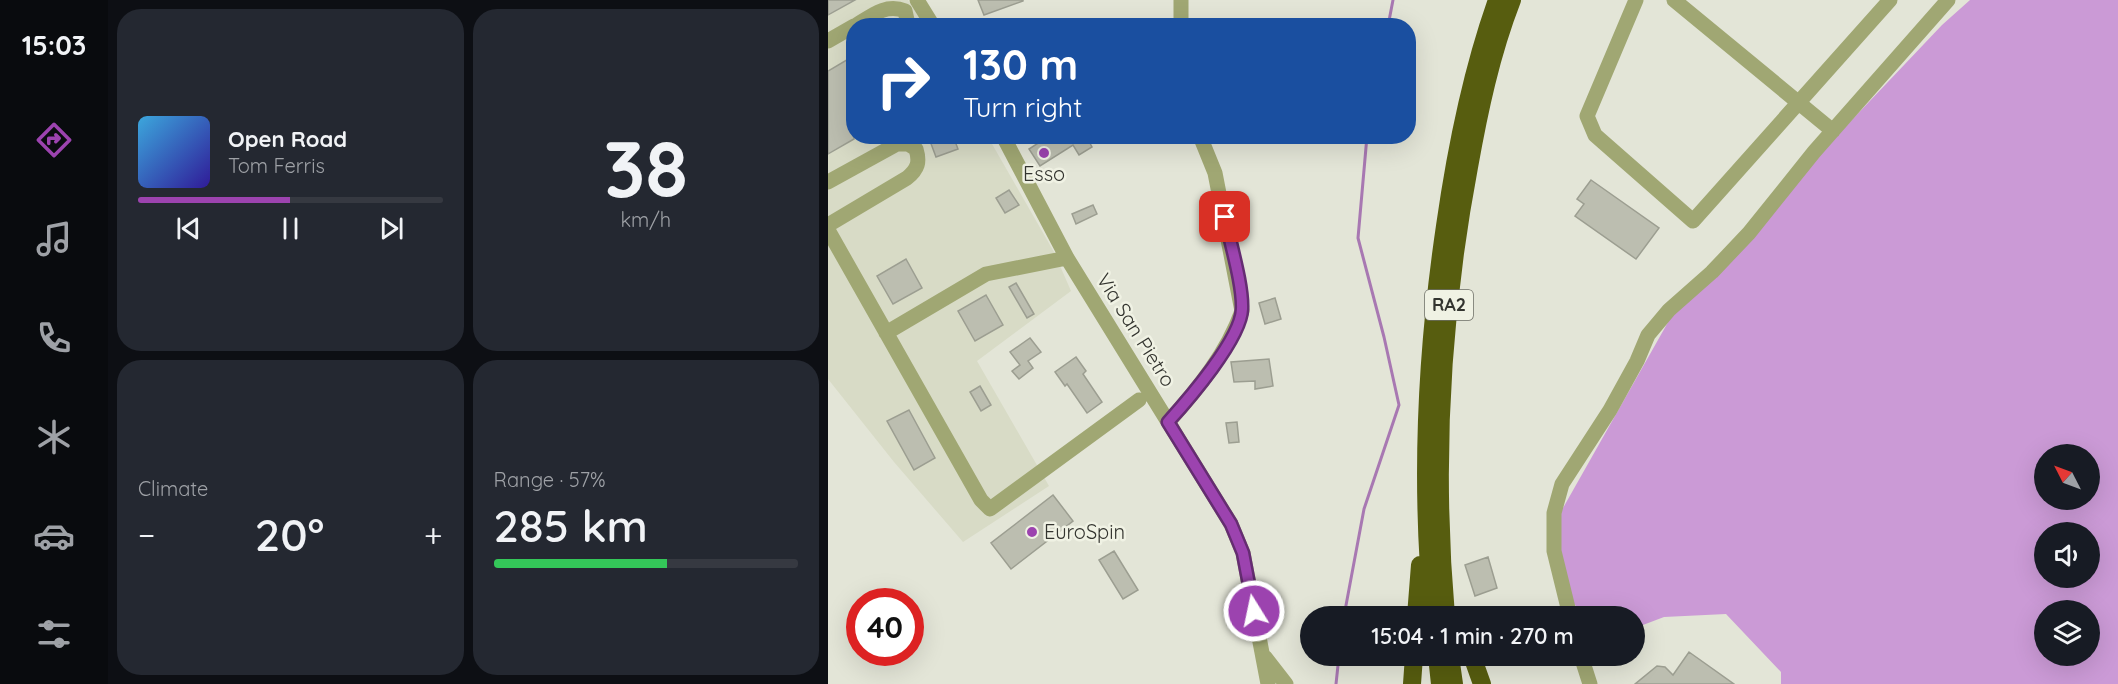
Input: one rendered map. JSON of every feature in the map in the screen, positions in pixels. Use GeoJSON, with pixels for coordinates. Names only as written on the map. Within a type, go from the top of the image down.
{"type":"FeatureCollection","features":[{"type":"Feature","properties":{"kind":"highway","name":"RA2"},"geometry":{"type":"LineString","coordinates":[[1432,606],[1427,512],[1429,377],[1436,286],[1465,116],[1478,61],[1497,0]]}},
{"type":"Feature","properties":{"kind":"highway","name":"RA2"},"geometry":{"type":"LineString","coordinates":[[1445,606],[1440,546],[1440,489],[1443,384],[1449,298],[1462,205],[1478,117],[1493,57],[1512,0]]}},
{"type":"Feature","properties":{"kind":"highway"},"geometry":{"type":"LineString","coordinates":[[1440,489],[1458,606]]}},
{"type":"Feature","properties":{"kind":"highway"},"geometry":{"type":"LineString","coordinates":[[1417,606],[1427,512]]}},
{"type":"Feature","properties":{"kind":"highway"},"geometry":{"type":"LineString","coordinates":[[1412,684],[1413,666]]}},
{"type":"Feature","properties":{"kind":"highway"},"geometry":{"type":"LineString","coordinates":[[1438,666],[1440,684]]}},
{"type":"Feature","properties":{"kind":"highway"},"geometry":{"type":"LineString","coordinates":[[1451,666],[1454,684]]}},
{"type":"Feature","properties":{"kind":"highway"},"geometry":{"type":"LineString","coordinates":[[1476,666],[1482,684]]}},
{"type":"Feature","properties":{"kind":"street"},"geometry":{"type":"LineString","coordinates":[[916,0],[928,18]]}},
{"type":"Feature","properties":{"kind":"street"},"geometry":{"type":"LineString","coordinates":[[1181,0],[1181,18]]}},
{"type":"Feature","properties":{"kind":"street"},"geometry":{"type":"LineString","coordinates":[[1636,0],[1587,116],[1595,135],[1693,221],[1890,0]]}},
{"type":"Feature","properties":{"kind":"street"},"geometry":{"type":"LineString","coordinates":[[1674,0],[1833,131]]}},
{"type":"Feature","properties":{"kind":"street"},"geometry":{"type":"LineString","coordinates":[[1568,606],[1554,550],[1554,513],[1562,484],[1610,410],[1637,361],[1648,335],[1669,310],[1712,272],[1749,233],[1833,131],[1948,0]]}},
{"type":"Feature","properties":{"kind":"street"},"geometry":{"type":"LineString","coordinates":[[870,18],[880,11],[894,7],[905,11],[907,18]]}},
{"type":"Feature","properties":{"kind":"street"},"geometry":{"type":"LineString","coordinates":[[828,41],[846,32]]}},
{"type":"Feature","properties":{"kind":"street"},"geometry":{"type":"LineString","coordinates":[[828,182],[897,144],[908,144],[916,149],[920,159],[915,171],[907,178],[828,225]]}},
{"type":"Feature","properties":{"kind":"street","name":"Via San Pietro"},"geometry":{"type":"LineString","coordinates":[[1008,144],[1066,258],[1231,524],[1243,553],[1268,684]]}},
{"type":"Feature","properties":{"kind":"street"},"geometry":{"type":"LineString","coordinates":[[1168,422],[1198,389],[1235,330],[1242,311],[1215,173],[1203,144]]}},
{"type":"Feature","properties":{"kind":"street"},"geometry":{"type":"LineString","coordinates":[[828,230],[981,500],[990,509],[1139,400]]}},
{"type":"Feature","properties":{"kind":"street"},"geometry":{"type":"LineString","coordinates":[[886,333],[986,274],[1066,258]]}},
{"type":"Feature","properties":{"kind":"street"},"geometry":{"type":"LineString","coordinates":[[1255,684],[1263,659],[1286,684]]}},
{"type":"Feature","properties":{"kind":"street"},"geometry":{"type":"LineString","coordinates":[[1584,666],[1590,684]]}},
{"type":"Feature","properties":{"kind":"shaded area"},"geometry":{"type":"Polygon","coordinates":[[[828,0],[908,0],[920,18],[846,18],[846,144],[992,144],[1054,252],[1071,291],[977,361],[1049,486],[963,542],[894,462],[828,379],[828,0]]]}},
{"type":"Feature","properties":{"kind":"shaded area"},"geometry":{"type":"Polygon","coordinates":[[[1970,0],[2118,0],[2118,684],[1781,684],[1781,672],[1726,614],[1664,617],[1645,624],[1645,606],[1576,606],[1565,594],[1550,531],[1680,301],[1942,25],[1970,0]]]}},
{"type":"Feature","properties":{"kind":"building"},"geometry":{"type":"Polygon","coordinates":[[[828,0],[855,0],[828,15],[828,0]]]}},
{"type":"Feature","properties":{"kind":"building"},"geometry":{"type":"Polygon","coordinates":[[[978,0],[1023,0],[1023,1],[984,15],[978,0]]]}},
{"type":"Feature","properties":{"kind":"building"},"geometry":{"type":"Polygon","coordinates":[[[846,60],[846,144],[828,154],[828,71],[846,60]]]}},
{"type":"Feature","properties":{"kind":"building"},"geometry":{"type":"Polygon","coordinates":[[[931,144],[956,144],[958,149],[936,157],[931,144]]]}},
{"type":"Feature","properties":{"kind":"building"},"geometry":{"type":"Polygon","coordinates":[[[1037,144],[1090,144],[1092,147],[1079,155],[1073,145],[1040,166],[1029,149],[1037,144]]]}},
{"type":"Feature","properties":{"kind":"building"},"geometry":{"type":"Polygon","coordinates":[[[1591,180],[1659,228],[1636,259],[1575,216],[1584,204],[1577,199],[1591,180]]]}},
{"type":"Feature","properties":{"kind":"building"},"geometry":{"type":"Polygon","coordinates":[[[1009,190],[1019,205],[1005,213],[996,198],[1009,190]]]}},
{"type":"Feature","properties":{"kind":"building"},"geometry":{"type":"Polygon","coordinates":[[[1093,205],[1097,214],[1076,224],[1072,214],[1093,205]]]}},
{"type":"Feature","properties":{"kind":"building"},"geometry":{"type":"Polygon","coordinates":[[[906,259],[922,288],[893,304],[877,276],[906,259]]]}},
{"type":"Feature","properties":{"kind":"building"},"geometry":{"type":"Polygon","coordinates":[[[1016,283],[1034,314],[1027,318],[1009,287],[1016,283]]]}},
{"type":"Feature","properties":{"kind":"building"},"geometry":{"type":"Polygon","coordinates":[[[986,295],[1003,325],[975,341],[958,311],[986,295]]]}},
{"type":"Feature","properties":{"kind":"building"},"geometry":{"type":"Polygon","coordinates":[[[1275,298],[1281,319],[1265,324],[1259,303],[1275,298]]]}},
{"type":"Feature","properties":{"kind":"building"},"geometry":{"type":"Polygon","coordinates":[[[1030,338],[1041,352],[1028,361],[1033,368],[1019,379],[1012,371],[1020,365],[1010,352],[1030,338]]]}},
{"type":"Feature","properties":{"kind":"building"},"geometry":{"type":"Polygon","coordinates":[[[1076,357],[1086,371],[1083,374],[1102,402],[1087,413],[1067,384],[1065,386],[1055,372],[1076,357]]]}},
{"type":"Feature","properties":{"kind":"building"},"geometry":{"type":"Polygon","coordinates":[[[1269,359],[1273,386],[1255,389],[1255,381],[1234,382],[1231,362],[1269,359]]]}},
{"type":"Feature","properties":{"kind":"building"},"geometry":{"type":"Polygon","coordinates":[[[980,386],[991,405],[981,411],[970,392],[980,386]]]}},
{"type":"Feature","properties":{"kind":"building"},"geometry":{"type":"Polygon","coordinates":[[[909,410],[935,458],[914,470],[887,421],[909,410]]]}},
{"type":"Feature","properties":{"kind":"building"},"geometry":{"type":"Polygon","coordinates":[[[1237,422],[1239,442],[1229,443],[1226,423],[1237,422]]]}},
{"type":"Feature","properties":{"kind":"building","name":"EuroSpin"},"geometry":{"type":"Polygon","coordinates":[[[1053,495],[1073,521],[1011,569],[991,543],[1053,495]]]}},
{"type":"Feature","properties":{"kind":"building"},"geometry":{"type":"Polygon","coordinates":[[[1114,551],[1138,590],[1123,599],[1099,560],[1114,551]]]}},
{"type":"Feature","properties":{"kind":"building"},"geometry":{"type":"Polygon","coordinates":[[[1488,557],[1497,588],[1475,596],[1465,565],[1488,557]]]}},
{"type":"Feature","properties":{"kind":"building"},"geometry":{"type":"Polygon","coordinates":[[[1689,652],[1734,684],[1635,684],[1657,666],[1665,667],[1673,675],[1689,652]]]}},
{"type":"Feature","properties":{"kind":"waterway"},"geometry":{"type":"LineString","coordinates":[[1390,18],[1393,0]]}},
{"type":"Feature","properties":{"kind":"waterway"},"geometry":{"type":"LineString","coordinates":[[1346,606],[1364,509],[1399,405],[1358,238],[1366,144]]}},
{"type":"Feature","properties":{"kind":"waterway"},"geometry":{"type":"LineString","coordinates":[[1336,684],[1338,666]]}},
{"type":"Feature","properties":{"kind":"place","name":"Esso"},"geometry":{"type":"Point","coordinates":[1044,153]}},
{"type":"Feature","properties":{"kind":"place","name":"EuroSpin"},"geometry":{"type":"Point","coordinates":[1032,532]}},
{"type":"Feature","properties":{"kind":"route"},"geometry":{"type":"LineString","coordinates":[[1225,217],[1242,311],[1235,330],[1198,389],[1168,422],[1231,524],[1243,553],[1254,611]]}}]}
